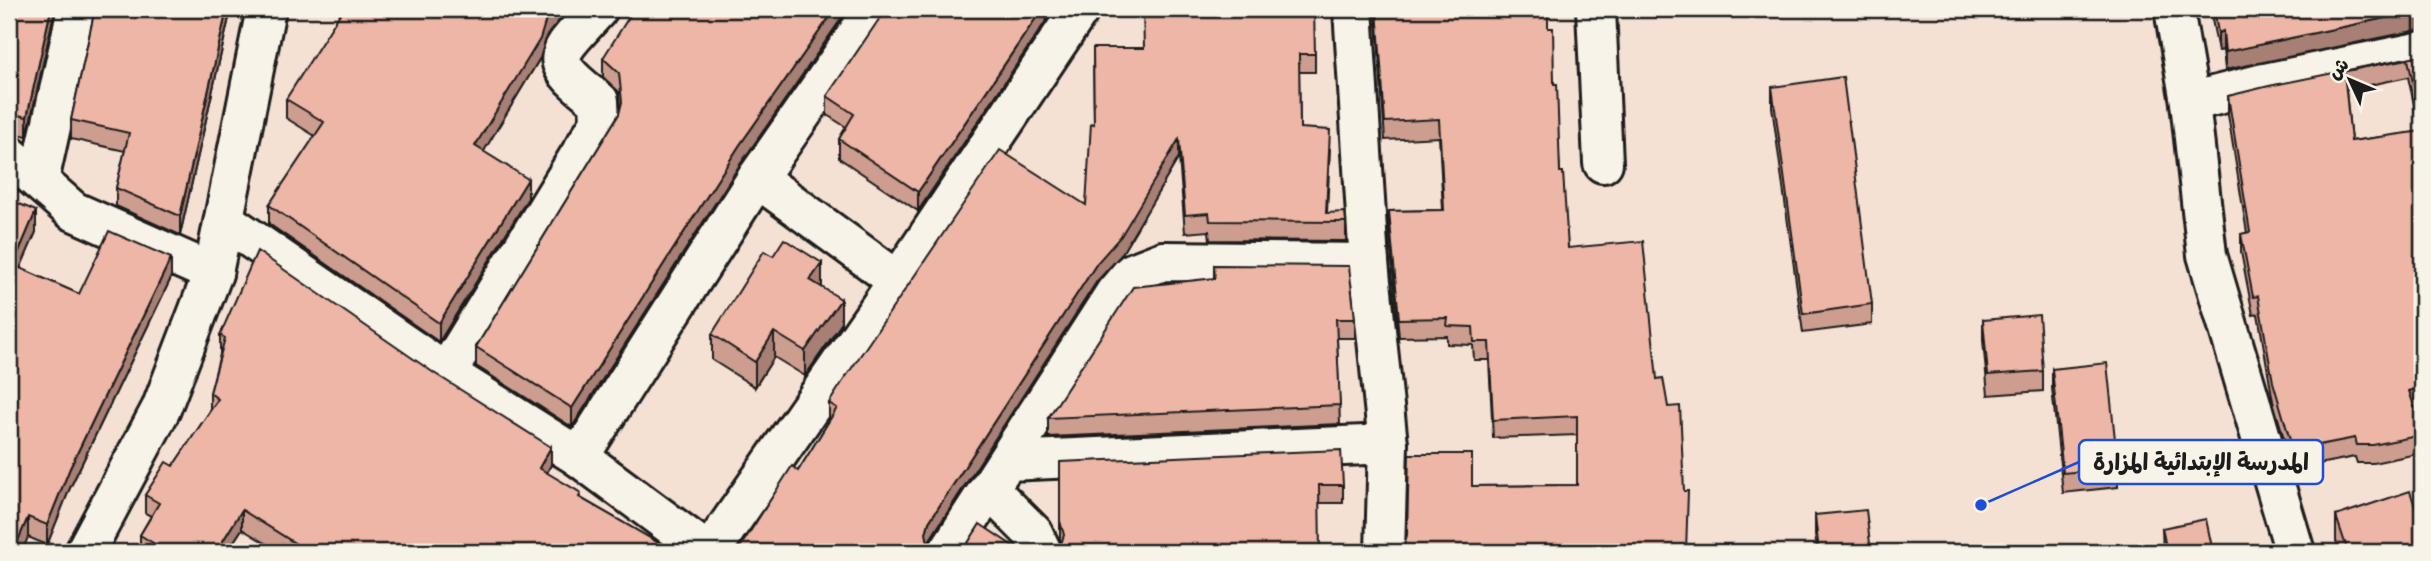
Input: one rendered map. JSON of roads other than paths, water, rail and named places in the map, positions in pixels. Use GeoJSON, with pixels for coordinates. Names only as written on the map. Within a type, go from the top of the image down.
{"type":"FeatureCollection","features":[{"type":"Feature","properties":{"kind":"street"},"geometry":{"type":"LineString","coordinates":[[39,181],[77,9]]}},
{"type":"Feature","properties":{"kind":"street"},"geometry":{"type":"LineString","coordinates":[[85,552],[161,409],[213,273],[266,9]]}},
{"type":"Feature","properties":{"kind":"street"},"geometry":{"type":"LineString","coordinates":[[446,373],[600,122],[599,101],[566,75],[561,60],[563,47],[598,9]]}},
{"type":"Feature","properties":{"kind":"street"},"geometry":{"type":"LineString","coordinates":[[579,457],[757,178],[875,9]]}},
{"type":"Feature","properties":{"kind":"street"},"geometry":{"type":"LineString","coordinates":[[224,220],[446,373],[579,457],[709,552],[898,281],[1080,9]]}},
{"type":"Feature","properties":{"kind":"street"},"geometry":{"type":"LineString","coordinates":[[1353,9],[1369,263],[1388,444],[1385,552]]}},
{"type":"Feature","properties":{"kind":"street"},"geometry":{"type":"LineString","coordinates":[[1596,9],[1603,163]]}},
{"type":"Feature","properties":{"kind":"street"},"geometry":{"type":"LineString","coordinates":[[2174,9],[2190,102],[2207,255],[2295,552]]}},
{"type":"Feature","properties":{"kind":"street"},"geometry":{"type":"LineString","coordinates":[[2190,102],[2264,83],[2422,51]]}},
{"type":"Feature","properties":{"kind":"street"},"geometry":{"type":"LineString","coordinates":[[9,155],[73,211],[213,273]]}},
{"type":"Feature","properties":{"kind":"street"},"geometry":{"type":"LineString","coordinates":[[757,178],[898,281]]}},
{"type":"Feature","properties":{"kind":"street"},"geometry":{"type":"LineString","coordinates":[[948,552],[1115,293],[1132,273],[1163,261],[1369,263]]}},
{"type":"Feature","properties":{"kind":"street"},"geometry":{"type":"LineString","coordinates":[[999,476],[1388,444]]}},
{"type":"Feature","properties":{"kind":"street"},"geometry":{"type":"LineString","coordinates":[[999,476],[1042,552]]}},
{"type":"Feature","properties":{"kind":"place","name":"المدرسة الإبتدائية المزارة"},"geometry":{"type":"Point","coordinates":[1981,505]}}]}
